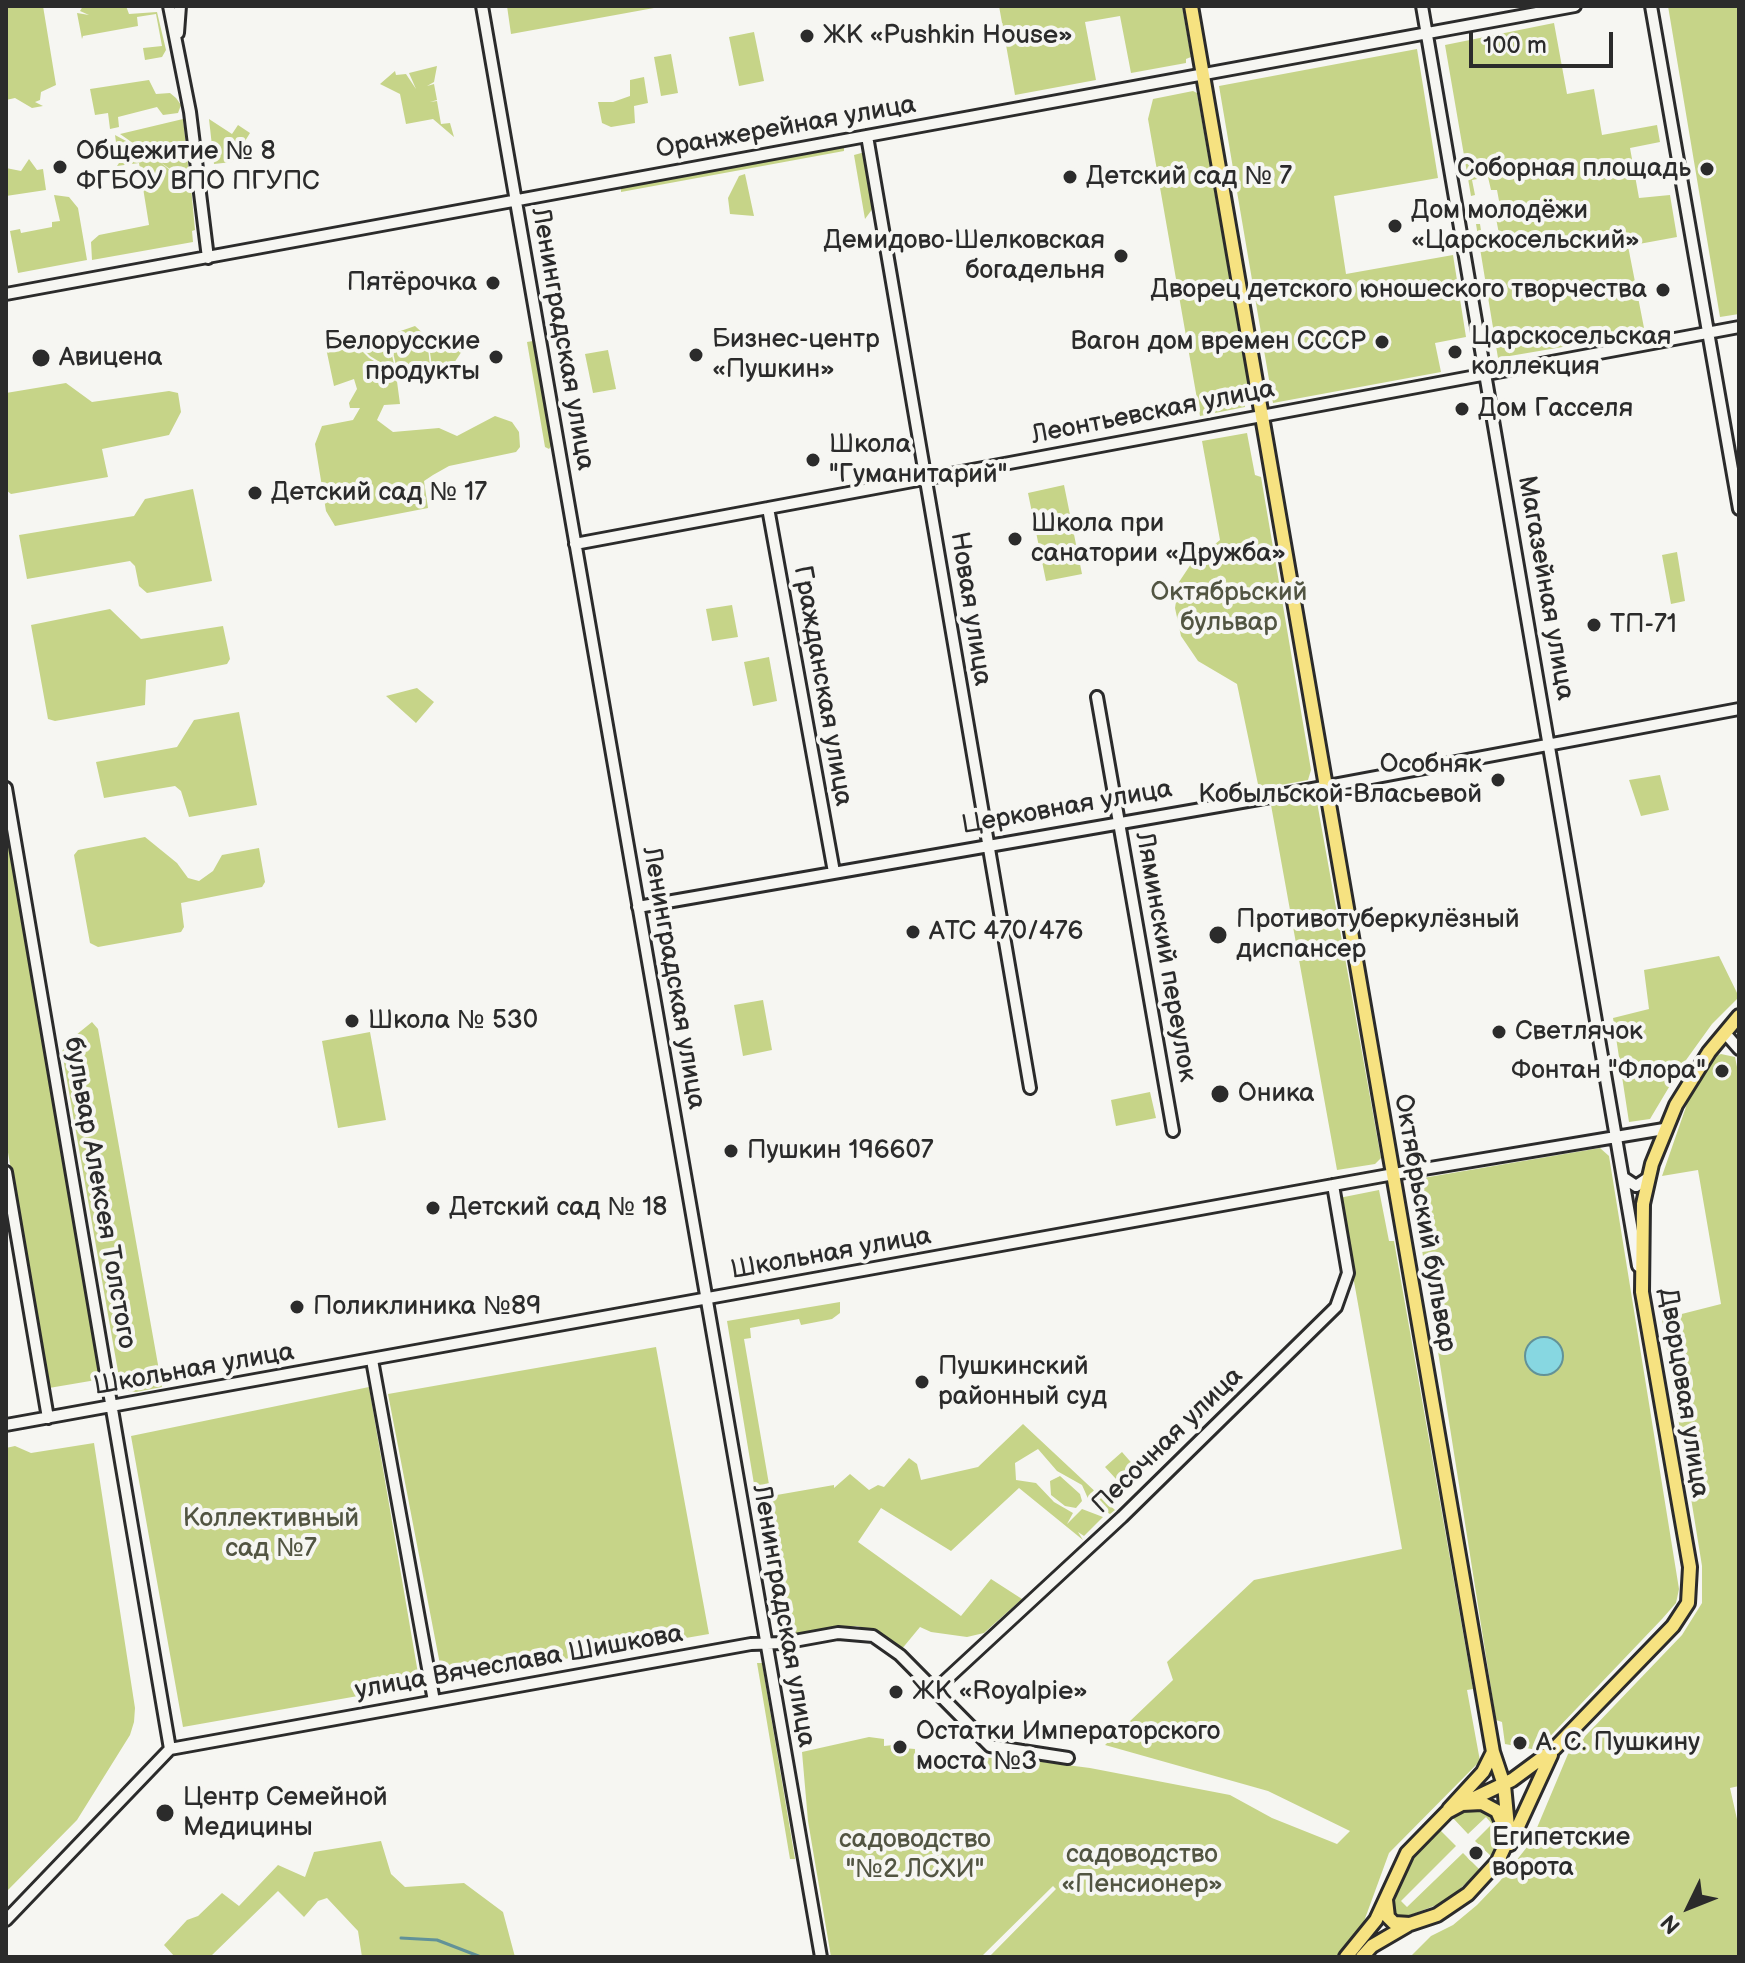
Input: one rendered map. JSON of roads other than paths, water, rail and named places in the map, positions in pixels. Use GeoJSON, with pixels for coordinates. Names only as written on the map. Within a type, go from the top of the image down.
{"type":"FeatureCollection","features":[{"type":"Feature","properties":{"kind":"main road","name":"Октябрьский бульвар"},"geometry":{"type":"LineString","coordinates":[[1191,6],[1493,1752],[1504,1785],[1509,1821],[1507,1844]]}},
{"type":"Feature","properties":{"kind":"main road","name":"Дворцовая улица"},"geometry":{"type":"LineString","coordinates":[[1554,1749],[1673,1626],[1688,1603],[1690,1567],[1642,1292],[1641,1234],[1648,1178],[1664,1129],[1694,1075],[1739,1016]]}},
{"type":"Feature","properties":{"kind":"main road"},"geometry":{"type":"LineString","coordinates":[[1447,1812],[1504,1785],[1554,1749]]}},
{"type":"Feature","properties":{"kind":"main road"},"geometry":{"type":"LineString","coordinates":[[1362,1957],[1372,1946],[1410,1924],[1456,1904],[1496,1865],[1513,1840],[1554,1749]]}},
{"type":"Feature","properties":{"kind":"main road"},"geometry":{"type":"LineString","coordinates":[[1346,1957],[1363,1940],[1386,1900],[1407,1853],[1483,1772],[1493,1752]]}},
{"type":"Feature","properties":{"kind":"main road"},"geometry":{"type":"LineString","coordinates":[[1462,1804],[1482,1803],[1497,1811],[1504,1824],[1507,1844],[1496,1865]]}},
{"type":"Feature","properties":{"kind":"main road"},"geometry":{"type":"LineString","coordinates":[[1386,1900],[1390,1920],[1410,1924]]}},
{"type":"Feature","properties":{"kind":"street"},"geometry":{"type":"LineString","coordinates":[[169,6],[190,112],[208,258]]}},
{"type":"Feature","properties":{"kind":"street"},"geometry":{"type":"LineString","coordinates":[[177,39],[180,6]]}},
{"type":"Feature","properties":{"kind":"street","name":"Ленинградская улица"},"geometry":{"type":"LineString","coordinates":[[482,6],[821,1957]]}},
{"type":"Feature","properties":{"kind":"street","name":"Магазейная улица"},"geometry":{"type":"LineString","coordinates":[[1422,6],[1642,1292]]}},
{"type":"Feature","properties":{"kind":"street","name":"Оранжерейная улица"},"geometry":{"type":"LineString","coordinates":[[6,294],[1575,6]]}},
{"type":"Feature","properties":{"kind":"street"},"geometry":{"type":"LineString","coordinates":[[1651,6],[1739,509]]}},
{"type":"Feature","properties":{"kind":"street","name":"Новая улица"},"geometry":{"type":"LineString","coordinates":[[867,136],[1030,1088]]}},
{"type":"Feature","properties":{"kind":"street","name":"Леонтьевская улица"},"geometry":{"type":"LineString","coordinates":[[575,544],[1739,327]]}},
{"type":"Feature","properties":{"kind":"street","name":"Гражданская улица"},"geometry":{"type":"LineString","coordinates":[[768,508],[834,872]]}},
{"type":"Feature","properties":{"kind":"street","name":"Ляминский переулок"},"geometry":{"type":"LineString","coordinates":[[1097,697],[1173,1131]]}},
{"type":"Feature","properties":{"kind":"street","name":"Церковная улица"},"geometry":{"type":"LineString","coordinates":[[638,907],[1120,823],[1739,709]]}},
{"type":"Feature","properties":{"kind":"street","name":"бульвар Алексея Толстого"},"geometry":{"type":"LineString","coordinates":[[6,788],[170,1749]]}},
{"type":"Feature","properties":{"kind":"street"},"geometry":{"type":"LineString","coordinates":[[1725,1033],[1739,1049]]}},
{"type":"Feature","properties":{"kind":"street","name":"Школьная улица"},"geometry":{"type":"LineString","coordinates":[[6,1425],[1394,1174],[1664,1129]]}},
{"type":"Feature","properties":{"kind":"street"},"geometry":{"type":"LineString","coordinates":[[6,1172],[48,1418]]}},
{"type":"Feature","properties":{"kind":"street"},"geometry":{"type":"LineString","coordinates":[[1624,1178],[1636,1186],[1648,1178]]}},
{"type":"Feature","properties":{"kind":"street","name":"Песочная улица"},"geometry":{"type":"LineString","coordinates":[[935,1690],[1122,1517],[1336,1307],[1348,1273],[1333,1185]]}},
{"type":"Feature","properties":{"kind":"street"},"geometry":{"type":"LineString","coordinates":[[372,1360],[434,1701]]}},
{"type":"Feature","properties":{"kind":"street","name":"улица Вячеслава Шишкова"},"geometry":{"type":"LineString","coordinates":[[170,1749],[838,1633],[873,1636],[894,1650],[990,1746],[1068,1758]]}},
{"type":"Feature","properties":{"kind":"street"},"geometry":{"type":"LineString","coordinates":[[6,1920],[170,1749]]}},
{"type":"Feature","properties":{"kind":"water"},"geometry":{"type":"Polygon","coordinates":[[[1544,1337],[1557,1343],[1563,1356],[1557,1369],[1544,1375],[1531,1369],[1525,1356],[1531,1343],[1544,1337]]]}},
{"type":"Feature","properties":{"kind":"waterway"},"geometry":{"type":"LineString","coordinates":[[401,1938],[437,1940],[481,1957]]}},
{"type":"Feature","properties":{"kind":"place","name":"ЖК «Pushkin House»"},"geometry":{"type":"Point","coordinates":[807,36]}},
{"type":"Feature","properties":{"kind":"place","name":"Общежитие № 8 ФГБОУ ВПО ПГУПС"},"geometry":{"type":"Point","coordinates":[60,167]}},
{"type":"Feature","properties":{"kind":"place","name":"Соборная площадь"},"geometry":{"type":"Point","coordinates":[1707,169]}},
{"type":"Feature","properties":{"kind":"place","name":"Детский сад № 7"},"geometry":{"type":"Point","coordinates":[1070,177]}},
{"type":"Feature","properties":{"kind":"place","name":"Дом молодёжи «Царскосельский»"},"geometry":{"type":"Point","coordinates":[1395,226]}},
{"type":"Feature","properties":{"kind":"place","name":"Демидово-Шелковская богадельня"},"geometry":{"type":"Point","coordinates":[1121,256]}},
{"type":"Feature","properties":{"kind":"place","name":"Пятёрочка"},"geometry":{"type":"Point","coordinates":[493,283]}},
{"type":"Feature","properties":{"kind":"place","name":"Дворец детского юношеского творчества"},"geometry":{"type":"Point","coordinates":[1663,290]}},
{"type":"Feature","properties":{"kind":"place","name":"Вагон дом времен СССР"},"geometry":{"type":"Point","coordinates":[1382,342]}},
{"type":"Feature","properties":{"kind":"place","name":"Царскосельская коллекция"},"geometry":{"type":"Point","coordinates":[1455,352]}},
{"type":"Feature","properties":{"kind":"place","name":"Бизнес-центр «Пушкин»"},"geometry":{"type":"Point","coordinates":[696,355]}},
{"type":"Feature","properties":{"kind":"place","name":"Белорусские продукты"},"geometry":{"type":"Point","coordinates":[496,357]}},
{"type":"Feature","properties":{"kind":"place","name":"Авицена"},"geometry":{"type":"Point","coordinates":[41,358]}},
{"type":"Feature","properties":{"kind":"place","name":"Дом Гасселя"},"geometry":{"type":"Point","coordinates":[1462,409]}},
{"type":"Feature","properties":{"kind":"place","name":"Школа \"Гуманитарий\""},"geometry":{"type":"Point","coordinates":[813,460]}},
{"type":"Feature","properties":{"kind":"place","name":"Детский сад № 17"},"geometry":{"type":"Point","coordinates":[255,493]}},
{"type":"Feature","properties":{"kind":"place","name":"Школа при санатории «Дружба»"},"geometry":{"type":"Point","coordinates":[1015,539]}},
{"type":"Feature","properties":{"kind":"place","name":"ТП-71"},"geometry":{"type":"Point","coordinates":[1594,625]}},
{"type":"Feature","properties":{"kind":"place","name":"Особняк Кобыльской-Власьевой"},"geometry":{"type":"Point","coordinates":[1498,780]}},
{"type":"Feature","properties":{"kind":"place","name":"АТС 470/476"},"geometry":{"type":"Point","coordinates":[913,932]}},
{"type":"Feature","properties":{"kind":"place","name":"Противотуберкулёзный диспансер"},"geometry":{"type":"Point","coordinates":[1218,935]}},
{"type":"Feature","properties":{"kind":"place","name":"Школа № 530"},"geometry":{"type":"Point","coordinates":[352,1021]}},
{"type":"Feature","properties":{"kind":"place","name":"Светлячок"},"geometry":{"type":"Point","coordinates":[1499,1032]}},
{"type":"Feature","properties":{"kind":"place","name":"Фонтан \"Флора\""},"geometry":{"type":"Point","coordinates":[1722,1071]}},
{"type":"Feature","properties":{"kind":"place","name":"Оника"},"geometry":{"type":"Point","coordinates":[1220,1094]}},
{"type":"Feature","properties":{"kind":"place","name":"Пушкин 196607"},"geometry":{"type":"Point","coordinates":[731,1151]}},
{"type":"Feature","properties":{"kind":"place","name":"Детский сад № 18"},"geometry":{"type":"Point","coordinates":[433,1208]}},
{"type":"Feature","properties":{"kind":"place","name":"Поликлиника №89"},"geometry":{"type":"Point","coordinates":[297,1307]}},
{"type":"Feature","properties":{"kind":"place","name":"Пушкинский районный суд"},"geometry":{"type":"Point","coordinates":[922,1382]}},
{"type":"Feature","properties":{"kind":"place","name":"ЖК «Royalpie»"},"geometry":{"type":"Point","coordinates":[896,1692]}},
{"type":"Feature","properties":{"kind":"place","name":"А. С. Пушкину"},"geometry":{"type":"Point","coordinates":[1520,1743]}},
{"type":"Feature","properties":{"kind":"place","name":"Остатки Императорского моста №3"},"geometry":{"type":"Point","coordinates":[900,1747]}},
{"type":"Feature","properties":{"kind":"place","name":"Центр Семейной Медицины"},"geometry":{"type":"Point","coordinates":[165,1813]}},
{"type":"Feature","properties":{"kind":"place","name":"Египетские ворота"},"geometry":{"type":"Point","coordinates":[1476,1853]}},
{"type":"Feature","properties":{"kind":"park label","name":"Коллективный сад №7"},"geometry":{"type":"Point","coordinates":[271,1534]}},
{"type":"Feature","properties":{"kind":"park label","name":"садоводство \"№2 ЛСХИ\""},"geometry":{"type":"Point","coordinates":[915,1855]}},
{"type":"Feature","properties":{"kind":"park label","name":"садоводство «Пенсионер»"},"geometry":{"type":"Point","coordinates":[1142,1870]}}]}
